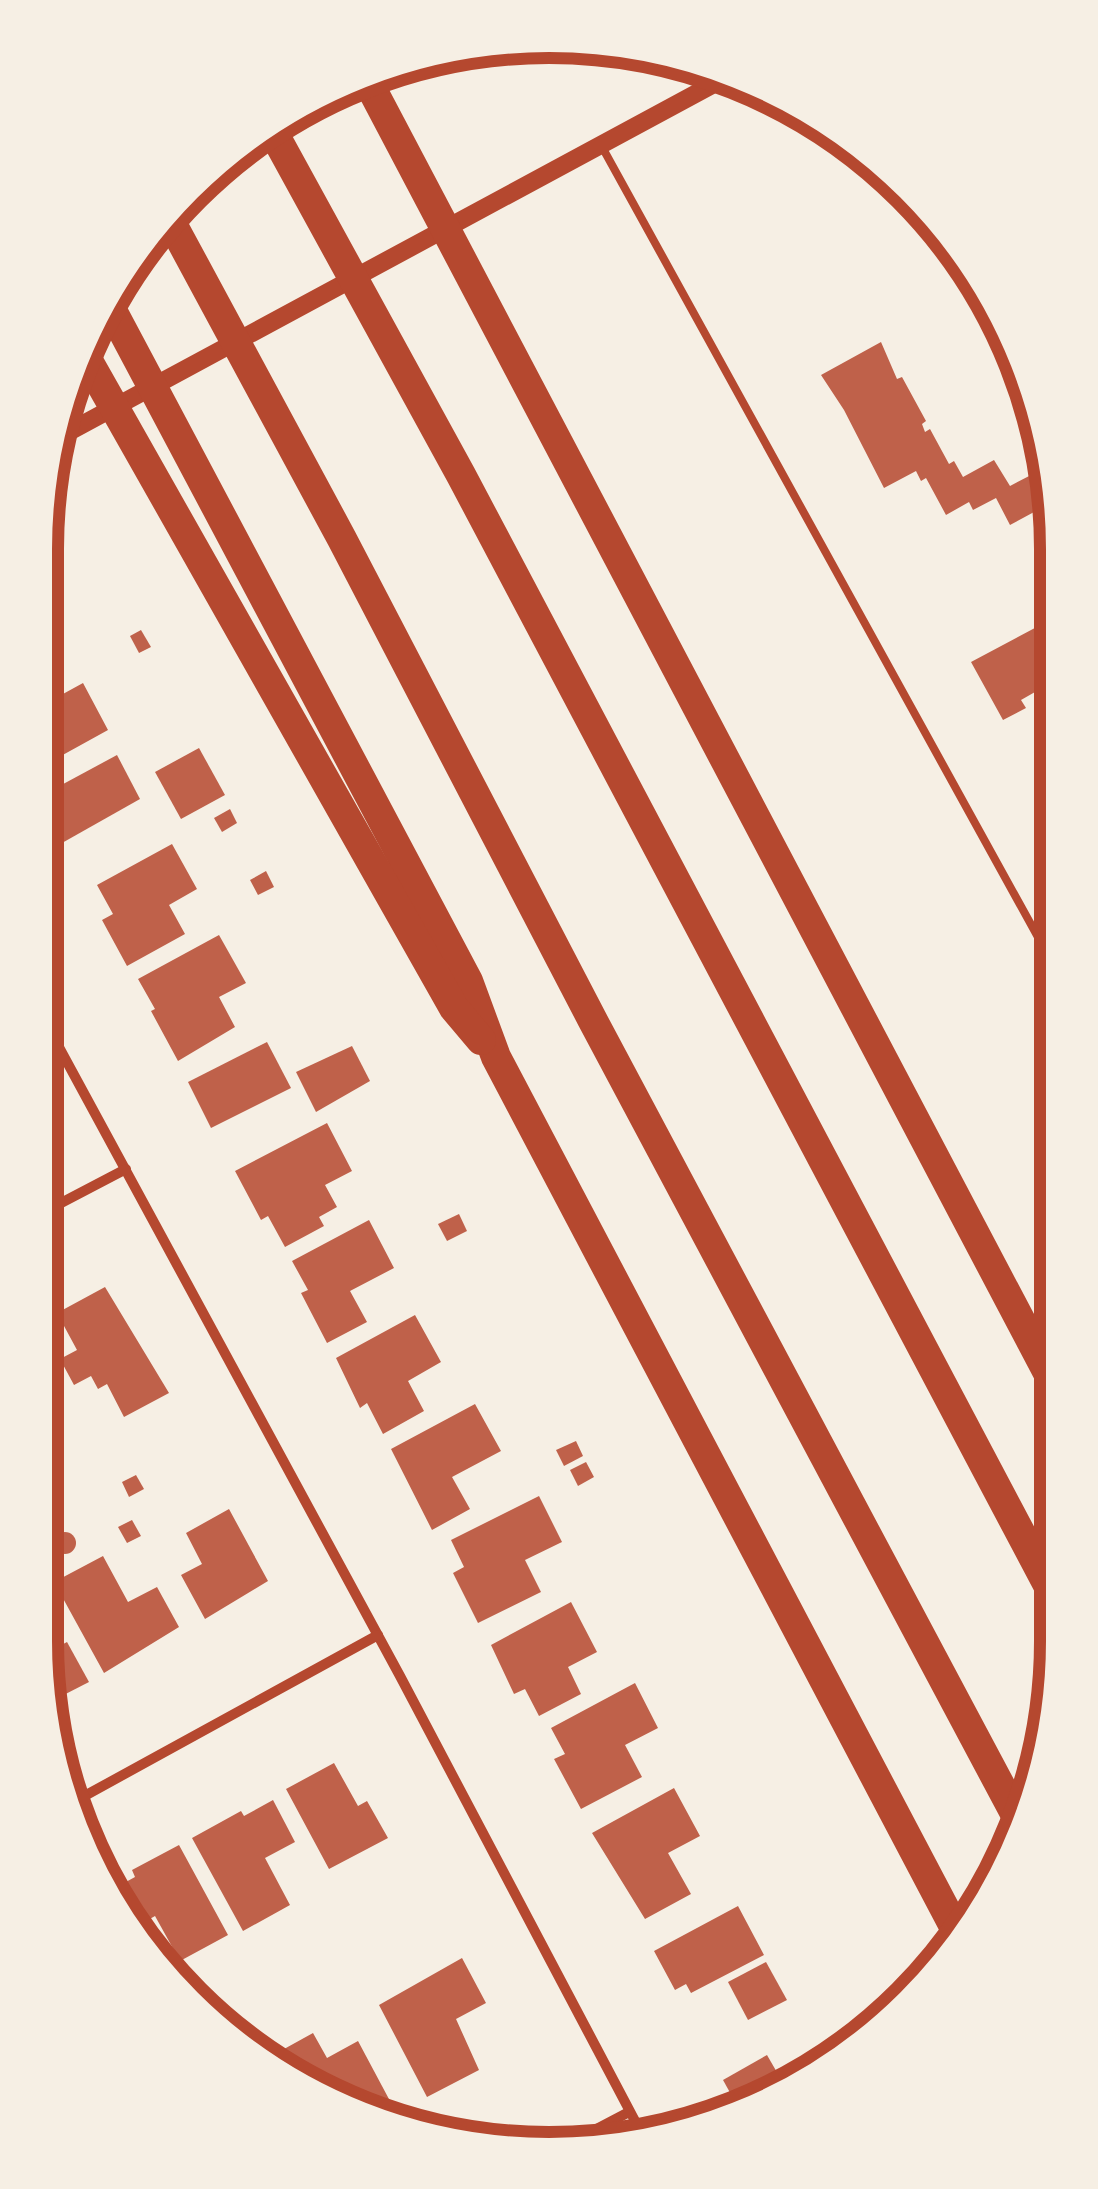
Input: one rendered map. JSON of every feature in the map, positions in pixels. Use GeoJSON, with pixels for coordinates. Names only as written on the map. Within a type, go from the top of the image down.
{"type":"FeatureCollection","features":[{"type":"Feature","properties":{"kind":"highway"},"geometry":{"type":"LineString","coordinates":[[373,91],[1040,1358]]}},
{"type":"Feature","properties":{"kind":"highway"},"geometry":{"type":"LineString","coordinates":[[277,139],[461,476],[1040,1570]]}},
{"type":"Feature","properties":{"kind":"highway"},"geometry":{"type":"LineString","coordinates":[[175,230],[1011,1806]]}},
{"type":"Feature","properties":{"kind":"highway"},"geometry":{"type":"LineString","coordinates":[[115,318],[468,982],[496,1057],[952,1921]]}},
{"type":"Feature","properties":{"kind":"highway"},"geometry":{"type":"LineString","coordinates":[[92,368],[454,1008],[496,1057]]}},
{"type":"Feature","properties":{"kind":"street"},"geometry":{"type":"LineString","coordinates":[[72,430],[711,85]]}},
{"type":"Feature","properties":{"kind":"street"},"geometry":{"type":"LineString","coordinates":[[58,1047],[378,1635],[636,2123]]}},
{"type":"Feature","properties":{"kind":"street"},"geometry":{"type":"LineString","coordinates":[[58,1205],[126,1170]]}},
{"type":"Feature","properties":{"kind":"street"},"geometry":{"type":"LineString","coordinates":[[84,1797],[378,1635]]}},
{"type":"Feature","properties":{"kind":"street"},"geometry":{"type":"LineString","coordinates":[[598,2128],[629,2112]]}},
{"type":"Feature","properties":{"kind":"lane"},"geometry":{"type":"LineString","coordinates":[[601,145],[1040,941]]}},
{"type":"Feature","properties":{"kind":"building"},"geometry":{"type":"Polygon","coordinates":[[[881,342],[897,379],[902,377],[926,421],[922,424],[925,432],[930,429],[949,464],[954,461],[963,477],[994,460],[1010,486],[1033,474],[1038,510],[1010,525],[996,498],[973,510],[969,502],[946,515],[926,478],[921,481],[916,471],[884,488],[844,410],[821,375],[881,342]]]}},
{"type":"Feature","properties":{"kind":"building"},"geometry":{"type":"Polygon","coordinates":[[[1040,625],[1040,699],[1035,692],[1021,700],[1026,708],[1003,720],[971,662],[1040,625]]]}},
{"type":"Feature","properties":{"kind":"building"},"geometry":{"type":"Polygon","coordinates":[[[141,630],[151,647],[139,653],[130,636],[141,630]]]}},
{"type":"Feature","properties":{"kind":"building"},"geometry":{"type":"Polygon","coordinates":[[[83,683],[108,730],[58,758],[58,697],[83,683]]]}},
{"type":"Feature","properties":{"kind":"building"},"geometry":{"type":"Polygon","coordinates":[[[199,748],[225,795],[181,819],[155,772],[199,748]]]}},
{"type":"Feature","properties":{"kind":"building"},"geometry":{"type":"Polygon","coordinates":[[[117,755],[140,799],[62,843],[58,836],[58,787],[117,755]]]}},
{"type":"Feature","properties":{"kind":"building"},"geometry":{"type":"Polygon","coordinates":[[[230,809],[237,823],[222,832],[214,818],[230,809]]]}},
{"type":"Feature","properties":{"kind":"building"},"geometry":{"type":"Polygon","coordinates":[[[172,844],[197,889],[169,905],[185,934],[127,966],[102,920],[113,914],[97,885],[172,844]]]}},
{"type":"Feature","properties":{"kind":"building"},"geometry":{"type":"Polygon","coordinates":[[[266,871],[274,887],[258,895],[250,880],[266,871]]]}},
{"type":"Feature","properties":{"kind":"building"},"geometry":{"type":"Polygon","coordinates":[[[219,935],[246,983],[219,997],[235,1027],[178,1061],[138,979],[219,935]]]}},
{"type":"Feature","properties":{"kind":"building"},"geometry":{"type":"Polygon","coordinates":[[[267,1042],[291,1088],[211,1128],[188,1082],[267,1042]]]}},
{"type":"Feature","properties":{"kind":"building"},"geometry":{"type":"Polygon","coordinates":[[[352,1046],[370,1081],[316,1112],[296,1072],[352,1046]]]}},
{"type":"Feature","properties":{"kind":"building"},"geometry":{"type":"Polygon","coordinates":[[[327,1123],[352,1171],[325,1185],[337,1207],[319,1217],[324,1226],[285,1247],[268,1216],[261,1220],[235,1171],[327,1123]]]}},
{"type":"Feature","properties":{"kind":"building"},"geometry":{"type":"Polygon","coordinates":[[[459,1214],[467,1231],[447,1241],[438,1224],[459,1214]]]}},
{"type":"Feature","properties":{"kind":"building"},"geometry":{"type":"Polygon","coordinates":[[[369,1220],[394,1268],[350,1291],[367,1322],[327,1343],[301,1293],[308,1290],[292,1261],[369,1220]]]}},
{"type":"Feature","properties":{"kind":"building"},"geometry":{"type":"Polygon","coordinates":[[[105,1287],[169,1393],[124,1417],[107,1384],[98,1389],[91,1376],[74,1385],[60,1359],[77,1350],[58,1312],[105,1287]]]}},
{"type":"Feature","properties":{"kind":"building"},"geometry":{"type":"Polygon","coordinates":[[[415,1315],[441,1362],[408,1381],[424,1411],[383,1434],[367,1403],[360,1408],[336,1358],[415,1315]]]}},
{"type":"Feature","properties":{"kind":"building"},"geometry":{"type":"Polygon","coordinates":[[[475,1404],[501,1451],[452,1477],[470,1509],[432,1530],[391,1449],[475,1404]]]}},
{"type":"Feature","properties":{"kind":"building"},"geometry":{"type":"Polygon","coordinates":[[[576,1441],[583,1456],[564,1466],[556,1450],[576,1441]]]}},
{"type":"Feature","properties":{"kind":"building"},"geometry":{"type":"Polygon","coordinates":[[[586,1462],[594,1477],[578,1486],[570,1470],[586,1462]]]}},
{"type":"Feature","properties":{"kind":"building"},"geometry":{"type":"Polygon","coordinates":[[[136,1475],[144,1489],[129,1497],[122,1482],[136,1475]]]}},
{"type":"Feature","properties":{"kind":"building"},"geometry":{"type":"Polygon","coordinates":[[[539,1496],[562,1542],[525,1560],[541,1592],[478,1623],[453,1573],[464,1567],[451,1540],[539,1496]]]}},
{"type":"Feature","properties":{"kind":"building"},"geometry":{"type":"Polygon","coordinates":[[[229,1509],[268,1581],[205,1619],[181,1575],[202,1564],[186,1533],[229,1509]]]}},
{"type":"Feature","properties":{"kind":"building"},"geometry":{"type":"Polygon","coordinates":[[[132,1520],[141,1536],[127,1543],[118,1527],[132,1520]]]}},
{"type":"Feature","properties":{"kind":"building"},"geometry":{"type":"Polygon","coordinates":[[[69,1533],[75,1539],[73,1551],[58,1552],[58,1534],[69,1533]]]}},
{"type":"Feature","properties":{"kind":"building"},"geometry":{"type":"Polygon","coordinates":[[[103,1556],[128,1602],[157,1587],[179,1627],[104,1673],[58,1589],[58,1580],[103,1556]]]}},
{"type":"Feature","properties":{"kind":"building"},"geometry":{"type":"Polygon","coordinates":[[[571,1602],[597,1652],[568,1667],[581,1694],[539,1716],[525,1689],[514,1694],[491,1645],[571,1602]]]}},
{"type":"Feature","properties":{"kind":"building"},"geometry":{"type":"Polygon","coordinates":[[[67,1642],[89,1682],[61,1696],[59,1672],[58,1647],[67,1642]]]}},
{"type":"Feature","properties":{"kind":"building"},"geometry":{"type":"Polygon","coordinates":[[[635,1683],[658,1728],[625,1745],[642,1777],[581,1809],[554,1759],[565,1754],[551,1728],[635,1683]]]}},
{"type":"Feature","properties":{"kind":"building"},"geometry":{"type":"Polygon","coordinates":[[[334,1763],[358,1806],[367,1801],[388,1838],[329,1869],[286,1789],[334,1763]]]}},
{"type":"Feature","properties":{"kind":"building"},"geometry":{"type":"Polygon","coordinates":[[[674,1788],[700,1836],[668,1853],[691,1894],[645,1919],[592,1833],[674,1788]]]}},
{"type":"Feature","properties":{"kind":"building"},"geometry":{"type":"Polygon","coordinates":[[[273,1800],[295,1842],[265,1858],[290,1905],[243,1931],[192,1838],[241,1811],[244,1816],[273,1800]]]}},
{"type":"Feature","properties":{"kind":"building"},"geometry":{"type":"Polygon","coordinates":[[[179,1845],[228,1935],[180,1961],[155,1916],[146,1921],[123,1886],[135,1877],[132,1870],[179,1845]]]}},
{"type":"Feature","properties":{"kind":"building"},"geometry":{"type":"Polygon","coordinates":[[[738,1906],[764,1955],[691,1993],[686,1984],[675,1990],[654,1951],[738,1906]]]}},
{"type":"Feature","properties":{"kind":"building"},"geometry":{"type":"Polygon","coordinates":[[[462,1958],[486,2003],[456,2019],[479,2070],[427,2097],[379,2005],[462,1958]]]}},
{"type":"Feature","properties":{"kind":"building"},"geometry":{"type":"Polygon","coordinates":[[[766,1962],[787,2000],[748,2020],[728,1982],[766,1962]]]}},
{"type":"Feature","properties":{"kind":"building"},"geometry":{"type":"Polygon","coordinates":[[[313,2033],[327,2058],[358,2041],[390,2101],[386,2103],[332,2081],[280,2051],[313,2033]]]}},
{"type":"Feature","properties":{"kind":"building"},"geometry":{"type":"Polygon","coordinates":[[[767,2055],[778,2075],[732,2096],[723,2080],[767,2055]]]}}]}
